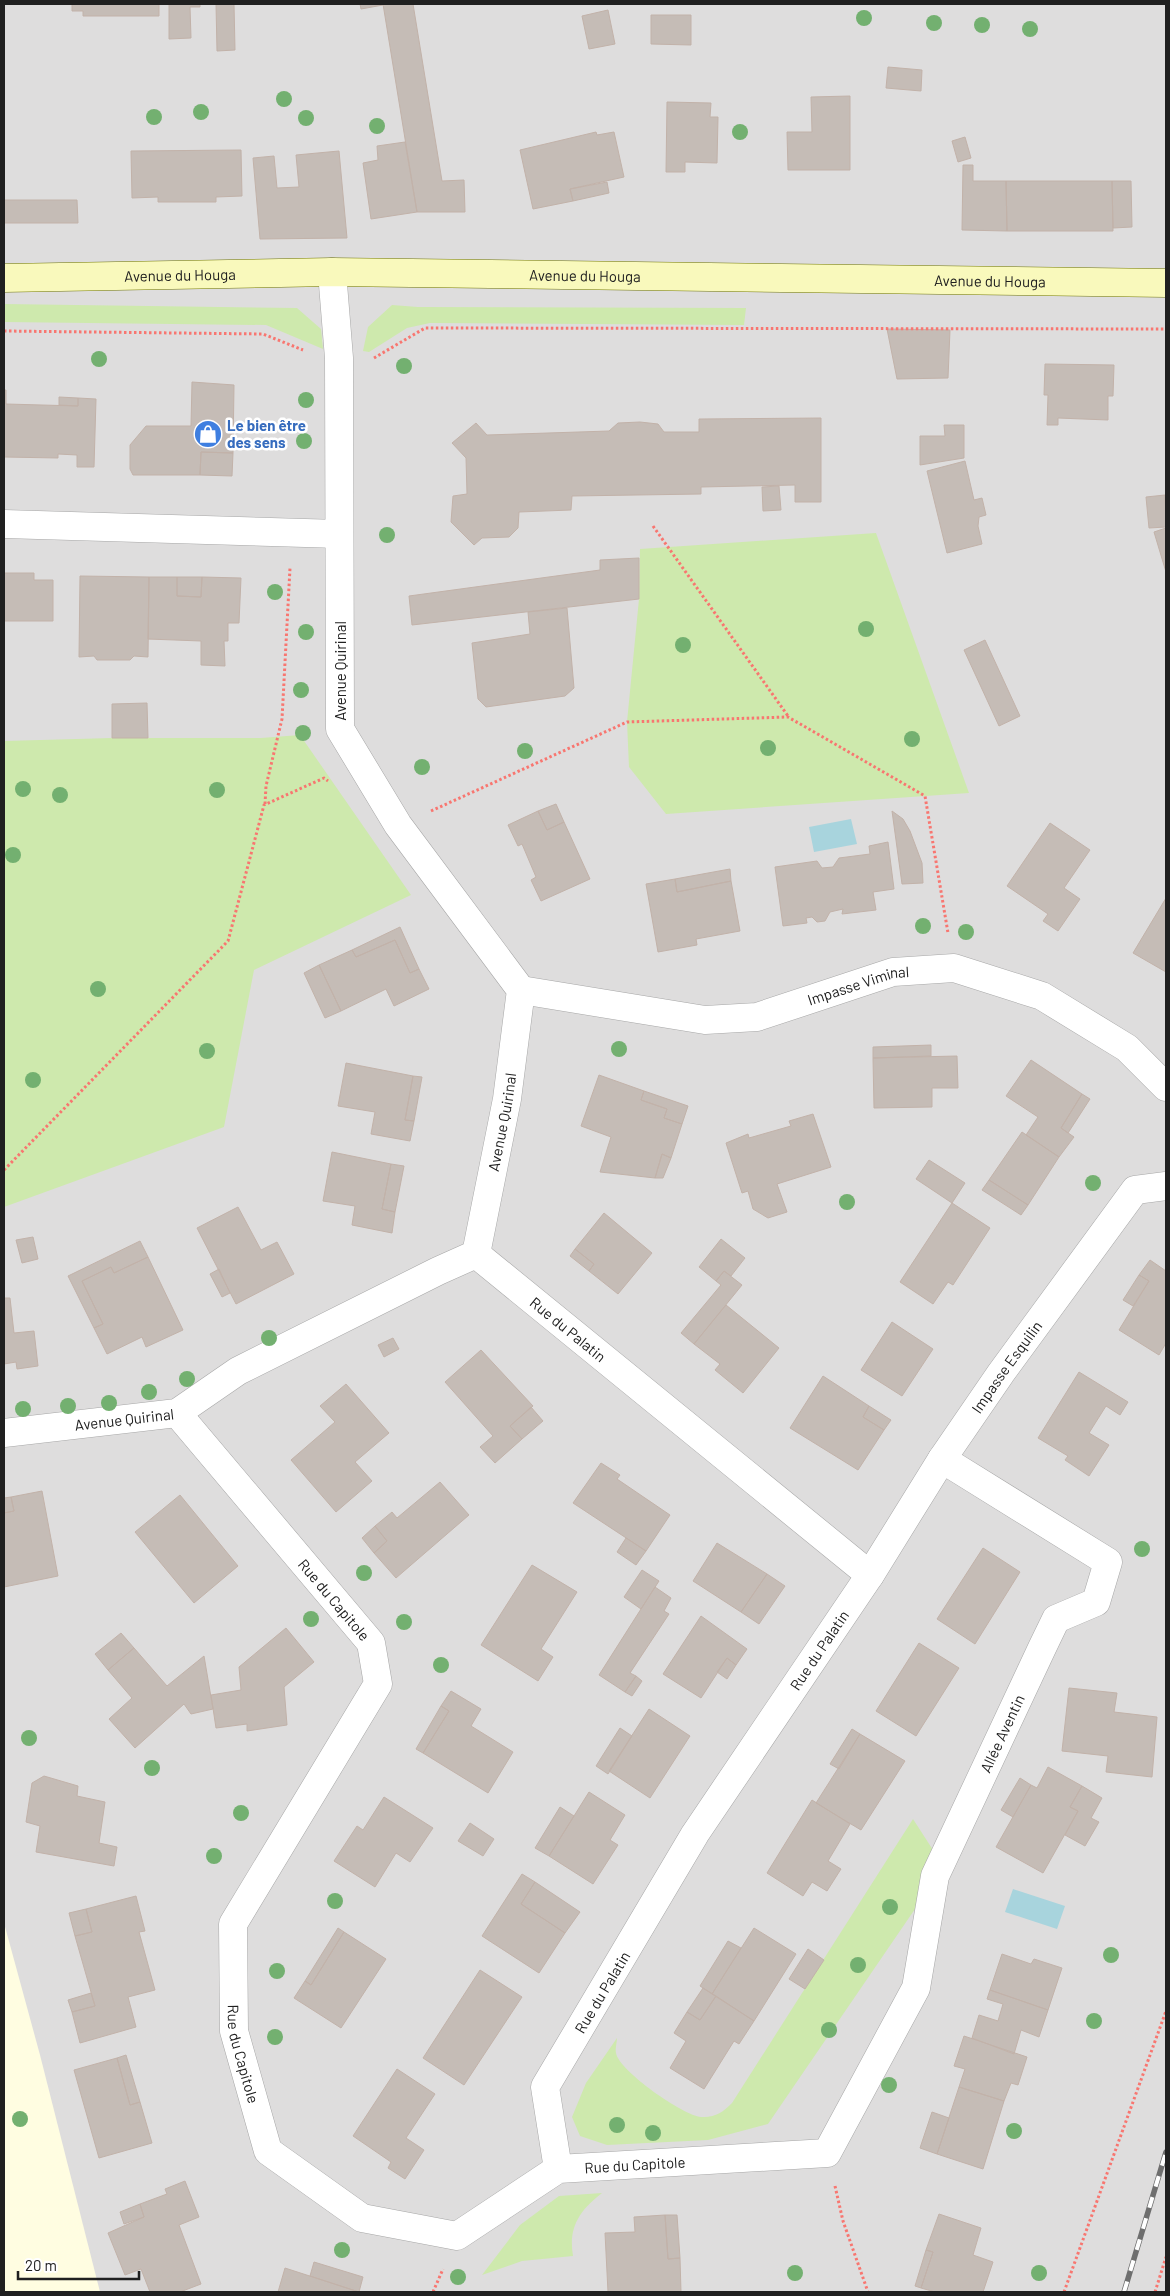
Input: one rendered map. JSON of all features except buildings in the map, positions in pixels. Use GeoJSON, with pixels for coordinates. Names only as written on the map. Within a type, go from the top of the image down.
{"type":"FeatureCollection","features":[{"type":"Feature","properties":{"kind":"main road","name":"Avenue du Houga"},"geometry":{"type":"LineString","coordinates":[[4,278],[332,272],[1166,283]]}},
{"type":"Feature","properties":{"kind":"street","name":"Avenue Quirinal"},"geometry":{"type":"LineString","coordinates":[[4,1433],[176,1413],[238,1371],[438,1270],[476,1254],[506,1099],[521,990],[398,826],[340,729],[339,358],[332,272]]}},
{"type":"Feature","properties":{"kind":"street"},"geometry":{"type":"LineString","coordinates":[[4,524],[339,534]]}},
{"type":"Feature","properties":{"kind":"street","name":"Impasse Viminal"},"geometry":{"type":"LineString","coordinates":[[521,990],[704,1020],[756,1017],[893,972],[954,968],[1042,996],[1127,1048],[1166,1087]]}},
{"type":"Feature","properties":{"kind":"street","name":"Impasse Esquilin"},"geometry":{"type":"LineString","coordinates":[[870,1575],[942,1459],[1007,1365],[1135,1190],[1166,1186]]}},
{"type":"Feature","properties":{"kind":"street","name":"Rue du Palatin"},"geometry":{"type":"LineString","coordinates":[[476,1254],[870,1575],[695,1834],[545,2087],[558,2170]]}},
{"type":"Feature","properties":{"kind":"street","name":"Rue du Capitole"},"geometry":{"type":"LineString","coordinates":[[176,1413],[371,1643],[378,1684],[233,1924],[234,2031],[268,2151],[362,2218],[457,2236],[558,2170],[827,2153]]}},
{"type":"Feature","properties":{"kind":"street","name":"Allée Aventin"},"geometry":{"type":"LineString","coordinates":[[827,2153],[853,2108],[916,1988],[935,1876],[1056,1619],[1096,1602],[1108,1562],[942,1459]]}},
{"type":"Feature","properties":{"kind":"path"},"geometry":{"type":"LineString","coordinates":[[4,331],[263,334],[312,353],[370,361],[425,328],[1166,329]]}},
{"type":"Feature","properties":{"kind":"path"},"geometry":{"type":"LineString","coordinates":[[654,526],[788,717],[925,796],[954,968]]}},
{"type":"Feature","properties":{"kind":"path"},"geometry":{"type":"LineString","coordinates":[[4,1170],[228,941],[264,805],[266,786],[282,719],[292,533]]}},
{"type":"Feature","properties":{"kind":"path"},"geometry":{"type":"LineString","coordinates":[[398,826],[627,722],[788,717]]}},
{"type":"Feature","properties":{"kind":"path"},"geometry":{"type":"LineString","coordinates":[[264,805],[324,778],[332,784]]}},
{"type":"Feature","properties":{"kind":"path"},"geometry":{"type":"LineString","coordinates":[[1064,2292],[1166,2011]]}},
{"type":"Feature","properties":{"kind":"path"},"geometry":{"type":"LineString","coordinates":[[827,2153],[843,2221],[868,2292]]}},
{"type":"Feature","properties":{"kind":"path"},"geometry":{"type":"LineString","coordinates":[[1155,2292],[1166,2257]]}},
{"type":"Feature","properties":{"kind":"shaded area"},"geometry":{"type":"Polygon","coordinates":[[[4,4],[1166,4],[1166,2292],[4,2292],[4,4]]]}},
{"type":"Feature","properties":{"kind":"shaded area"},"geometry":{"type":"Polygon","coordinates":[[[4,1923],[40,2055],[100,2292],[4,2292],[4,1923]]]}},
{"type":"Feature","properties":{"kind":"green space"},"geometry":{"type":"Polygon","coordinates":[[[4,304],[297,308],[321,329],[323,349],[266,325],[4,322],[4,304]]]}},
{"type":"Feature","properties":{"kind":"green space"},"geometry":{"type":"Polygon","coordinates":[[[392,305],[418,307],[746,308],[744,325],[430,323],[407,328],[369,352],[363,351],[368,327],[392,305]]]}},
{"type":"Feature","properties":{"kind":"green space"},"geometry":{"type":"Polygon","coordinates":[[[876,533],[969,793],[666,814],[629,767],[627,722],[639,599],[640,549],[876,533]]]}},
{"type":"Feature","properties":{"kind":"green space"},"geometry":{"type":"Polygon","coordinates":[[[300,735],[411,895],[254,970],[224,1127],[4,1207],[4,741],[112,738],[261,738],[300,735]]]}},
{"type":"Feature","properties":{"kind":"green space"},"geometry":{"type":"Polygon","coordinates":[[[913,1819],[933,1850],[915,1909],[768,2124],[708,2140],[607,2145],[580,2136],[572,2117],[586,2083],[617,2038],[616,2053],[620,2061],[640,2081],[667,2101],[693,2115],[701,2117],[715,2115],[729,2106],[913,1819]]]}},
{"type":"Feature","properties":{"kind":"green space"},"geometry":{"type":"Polygon","coordinates":[[[602,2193],[587,2206],[577,2220],[572,2236],[573,2256],[522,2261],[482,2275],[520,2225],[559,2196],[602,2193]]]}},
{"type":"Feature","properties":{"kind":"water"},"geometry":{"type":"Polygon","coordinates":[[[851,819],[857,844],[814,852],[809,827],[851,819]]]}},
{"type":"Feature","properties":{"kind":"water"},"geometry":{"type":"Polygon","coordinates":[[[1013,1889],[1065,1906],[1057,1929],[1005,1912],[1013,1889]]]}},
{"type":"Feature","properties":{"kind":"railway"},"geometry":{"type":"LineString","coordinates":[[1124,2292],[1166,2152]]}},
{"type":"Feature","properties":{"kind":"place","name":"Le bien être des sens"},"geometry":{"type":"Point","coordinates":[208,434]}}]}
